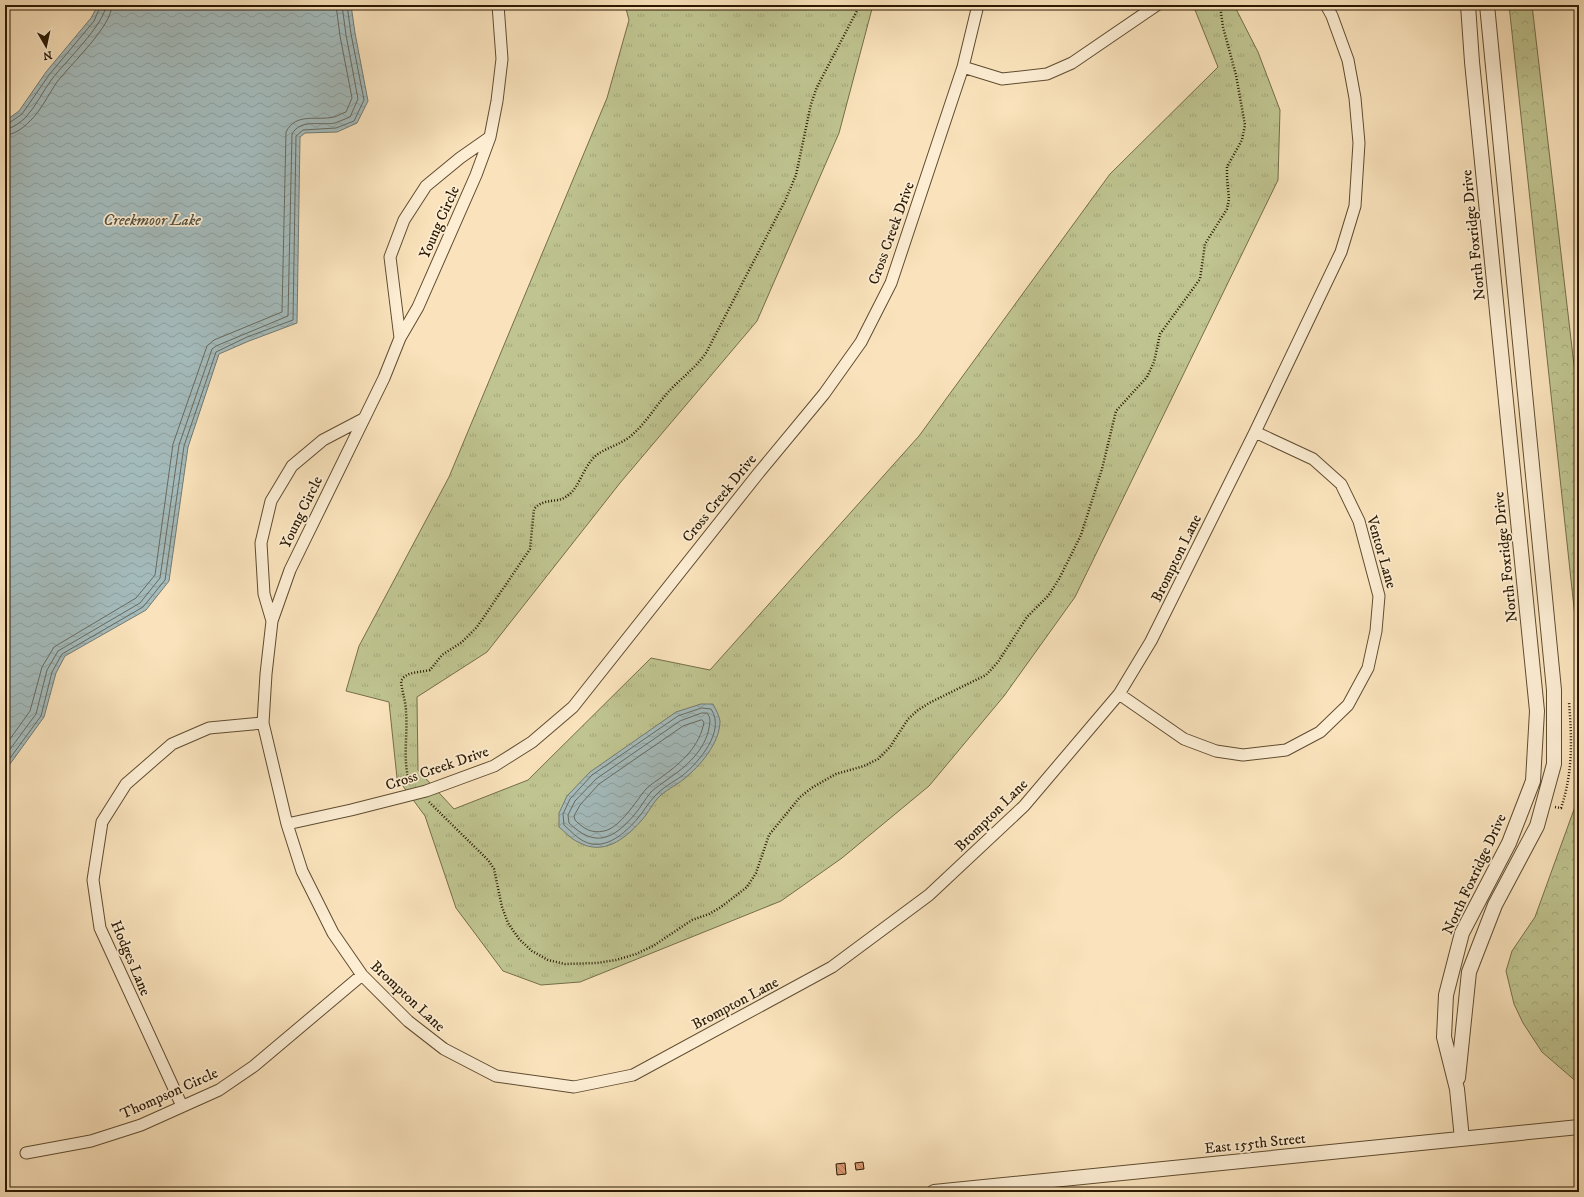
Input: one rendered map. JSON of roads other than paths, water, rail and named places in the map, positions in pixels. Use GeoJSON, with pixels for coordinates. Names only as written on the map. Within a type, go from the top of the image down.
{"type":"FeatureCollection","features":[{"type":"Feature","properties":{"kind":"street","name":"Young Circle"},"geometry":{"type":"LineString","coordinates":[[287,824],[263,723],[266,674],[272,621],[290,570],[384,378],[400,338],[418,307],[476,176],[490,137],[497,101],[502,59],[498,5]]}},
{"type":"Feature","properties":{"kind":"street","name":"Cross Creek Drive"},"geometry":{"type":"LineString","coordinates":[[287,824],[420,793],[494,766],[532,742],[573,707],[756,475],[824,394],[861,342],[891,283],[964,67],[978,5]]}},
{"type":"Feature","properties":{"kind":"street"},"geometry":{"type":"LineString","coordinates":[[964,67],[1002,79],[1047,74],[1072,63],[1157,5]]}},
{"type":"Feature","properties":{"kind":"street","name":"Brompton Lane"},"geometry":{"type":"LineString","coordinates":[[287,824],[302,870],[333,933],[362,975],[408,1021],[444,1049],[496,1076],[574,1087],[633,1074],[832,967],[929,895],[1024,806],[1119,694],[1152,641],[1256,432],[1341,252],[1355,206],[1359,143],[1355,98],[1348,60],[1332,16],[1326,5]]}},
{"type":"Feature","properties":{"kind":"street","name":"North Foxridge Drive"},"geometry":{"type":"LineString","coordinates":[[1462,1139],[1457,1089],[1444,1037],[1446,995],[1462,932],[1509,843],[1533,781],[1537,711],[1472,62],[1468,5]]}},
{"type":"Feature","properties":{"kind":"street","name":"North Foxridge Drive"},"geometry":{"type":"LineString","coordinates":[[1457,1089],[1469,972],[1495,905],[1537,826],[1554,764],[1554,682],[1487,5]]}},
{"type":"Feature","properties":{"kind":"street","name":"Young Circle"},"geometry":{"type":"LineString","coordinates":[[400,338],[390,257],[404,220],[426,186],[460,158],[490,137]]}},
{"type":"Feature","properties":{"kind":"street","name":"Young Circle"},"geometry":{"type":"LineString","coordinates":[[272,621],[264,594],[261,543],[271,501],[292,466],[323,440],[363,419]]}},
{"type":"Feature","properties":{"kind":"street","name":"Ventor Lane"},"geometry":{"type":"LineString","coordinates":[[1119,694],[1184,739],[1216,751],[1244,755],[1286,750],[1320,732],[1348,705],[1368,668],[1376,631],[1379,596],[1356,515],[1341,484],[1313,459],[1256,432]]}},
{"type":"Feature","properties":{"kind":"street","name":"Hodges Lane"},"geometry":{"type":"LineString","coordinates":[[182,1106],[100,928],[93,880],[102,822],[126,784],[172,744],[208,728],[263,723]]}},
{"type":"Feature","properties":{"kind":"street","name":"Thompson Circle"},"geometry":{"type":"LineString","coordinates":[[26,1153],[91,1141],[141,1124],[219,1090],[254,1066],[362,975]]}},
{"type":"Feature","properties":{"kind":"street","name":"East 155th Street"},"geometry":{"type":"LineString","coordinates":[[934,1192],[1579,1127]]}},
{"type":"Feature","properties":{"kind":"water","name":"Creekmoor Lake"},"geometry":{"type":"Polygon","coordinates":[[[98,5],[351,5],[368,101],[357,123],[337,132],[305,133],[300,137],[297,323],[219,354],[188,447],[169,581],[146,610],[65,656],[56,673],[44,717],[5,771],[5,121],[19,111],[46,72],[91,18],[98,5]]]}},
{"type":"Feature","properties":{"kind":"water"},"geometry":{"type":"Polygon","coordinates":[[[701,704],[713,704],[720,719],[717,738],[713,746],[696,768],[684,779],[660,796],[643,819],[628,834],[612,844],[604,847],[596,847],[587,846],[575,841],[559,827],[559,813],[567,796],[590,772],[676,712],[701,704]]]}}]}
